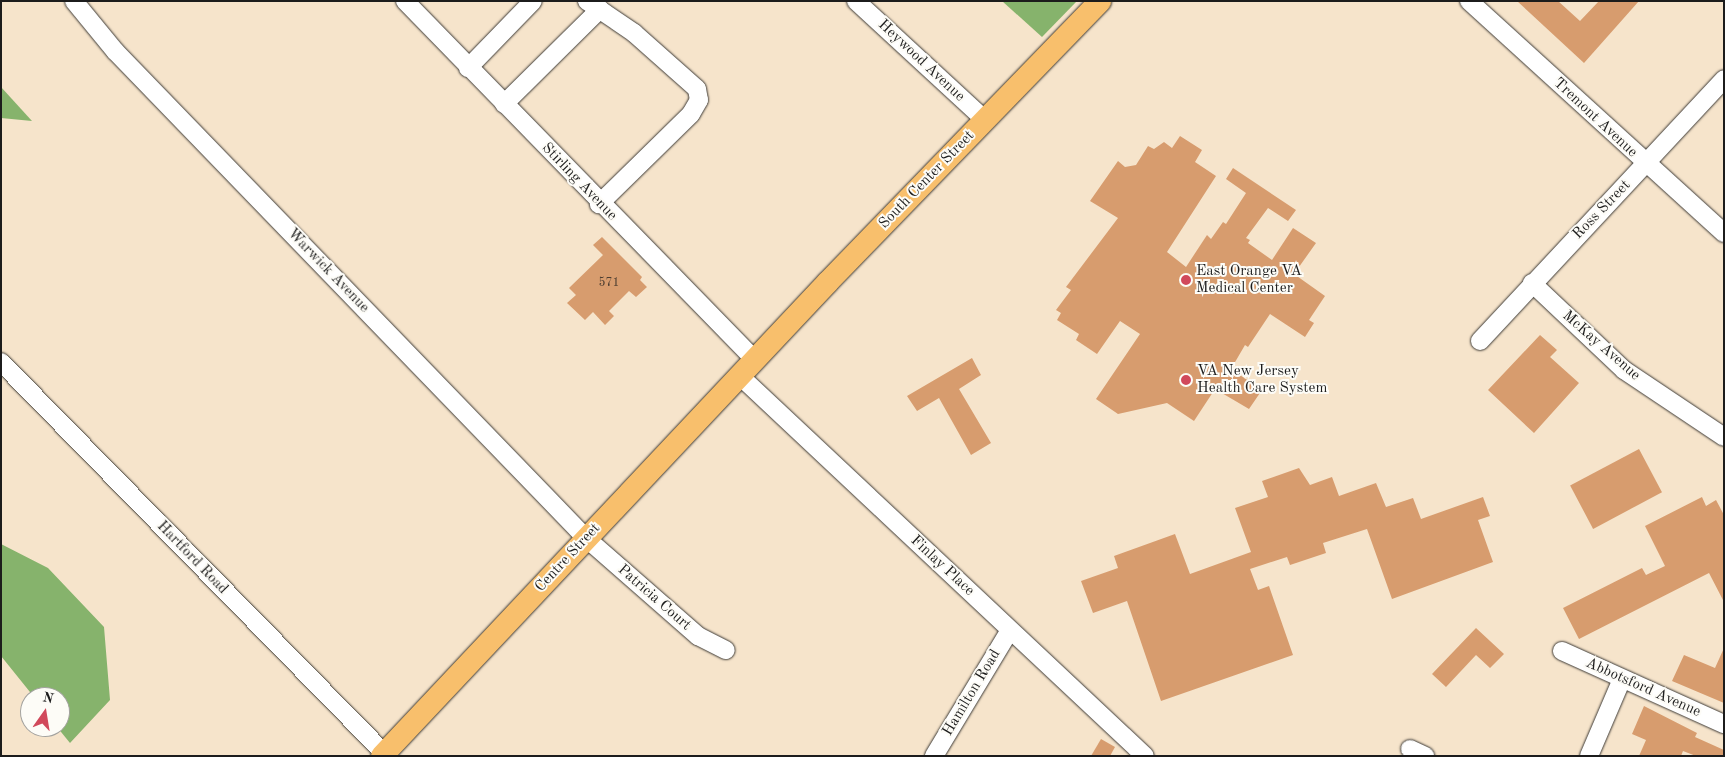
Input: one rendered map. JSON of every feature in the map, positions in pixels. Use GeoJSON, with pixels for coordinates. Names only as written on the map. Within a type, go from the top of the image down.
{"type":"FeatureCollection","features":[{"type":"Feature","properties":{"kind":"main road","name":"South Center Street"},"geometry":{"type":"LineString","coordinates":[[747,368],[1100,1]]}},
{"type":"Feature","properties":{"kind":"main road","name":"Centre Street"},"geometry":{"type":"LineString","coordinates":[[383,754],[747,368]]}},
{"type":"Feature","properties":{"kind":"street","name":"Warwick Avenue"},"geometry":{"type":"LineString","coordinates":[[74,1],[115,51],[586,538]]}},
{"type":"Feature","properties":{"kind":"street","name":"Stirling Avenue"},"geometry":{"type":"LineString","coordinates":[[404,1],[599,204],[747,368]]}},
{"type":"Feature","properties":{"kind":"street"},"geometry":{"type":"LineString","coordinates":[[468,68],[533,1]]}},
{"type":"Feature","properties":{"kind":"street","name":"Heywood Avenue"},"geometry":{"type":"LineString","coordinates":[[856,1],[985,120]]}},
{"type":"Feature","properties":{"kind":"street","name":"Tremont Avenue"},"geometry":{"type":"LineString","coordinates":[[1469,1],[1645,165],[1724,233]]}},
{"type":"Feature","properties":{"kind":"street"},"geometry":{"type":"LineString","coordinates":[[504,104],[594,5],[634,33],[697,89],[699,100],[691,114],[599,204]]}},
{"type":"Feature","properties":{"kind":"street","name":"Ross Street"},"geometry":{"type":"LineString","coordinates":[[1480,341],[1724,79]]}},
{"type":"Feature","properties":{"kind":"street","name":"McKay Avenue"},"geometry":{"type":"LineString","coordinates":[[1532,283],[1624,370],[1724,437]]}},
{"type":"Feature","properties":{"kind":"street","name":"Hartford Road"},"geometry":{"type":"LineString","coordinates":[[1,362],[383,754]]}},
{"type":"Feature","properties":{"kind":"street","name":"Finlay Place"},"geometry":{"type":"LineString","coordinates":[[747,368],[1010,630],[1139,751]]}},
{"type":"Feature","properties":{"kind":"street","name":"Patricia Court"},"geometry":{"type":"LineString","coordinates":[[586,538],[698,636],[726,650]]}},
{"type":"Feature","properties":{"kind":"street","name":"Hamilton Road"},"geometry":{"type":"LineString","coordinates":[[934,756],[1010,630]]}},
{"type":"Feature","properties":{"kind":"street","name":"Abbotsford Avenue"},"geometry":{"type":"LineString","coordinates":[[1562,651],[1724,724]]}},
{"type":"Feature","properties":{"kind":"street"},"geometry":{"type":"LineString","coordinates":[[1589,756],[1622,679]]}},
{"type":"Feature","properties":{"kind":"green space"},"geometry":{"type":"Polygon","coordinates":[[[1002,1],[1077,1],[1042,37],[1002,1]]]}},
{"type":"Feature","properties":{"kind":"green space"},"geometry":{"type":"Polygon","coordinates":[[[1,87],[32,121],[1,118],[1,87]]]}},
{"type":"Feature","properties":{"kind":"green space"},"geometry":{"type":"Polygon","coordinates":[[[1,544],[48,568],[104,627],[110,700],[70,743],[65,737],[70,737],[70,687],[26,687],[1,656],[1,544]]]}},
{"type":"Feature","properties":{"kind":"building"},"geometry":{"type":"Polygon","coordinates":[[[1517,1],[1558,1],[1580,21],[1599,1],[1639,1],[1584,63],[1517,1]]]}},
{"type":"Feature","properties":{"kind":"building","name":"East Orange VA Medical Center"},"geometry":{"type":"Polygon","coordinates":[[[1180,136],[1202,150],[1195,162],[1216,176],[1167,252],[1186,267],[1207,235],[1211,239],[1223,222],[1226,224],[1246,193],[1226,179],[1233,168],[1296,210],[1288,221],[1268,208],[1246,238],[1250,240],[1248,243],[1272,260],[1293,228],[1316,243],[1294,274],[1325,296],[1309,320],[1314,323],[1305,337],[1270,314],[1248,347],[1245,345],[1231,369],[1262,390],[1249,409],[1215,389],[1194,421],[1167,403],[1118,414],[1096,399],[1140,334],[1120,321],[1097,354],[1076,340],[1079,334],[1057,320],[1061,313],[1056,310],[1071,290],[1066,287],[1118,218],[1090,201],[1118,161],[1125,167],[1136,165],[1148,146],[1154,149],[1164,142],[1172,148],[1180,136]]]}},
{"type":"Feature","properties":{"kind":"building"},"geometry":{"type":"Polygon","coordinates":[[[602,237],[642,277],[640,280],[647,287],[636,297],[629,291],[609,311],[614,316],[605,325],[593,312],[585,320],[567,303],[576,295],[569,288],[603,255],[593,245],[602,237]]]}},
{"type":"Feature","properties":{"kind":"building"},"geometry":{"type":"Polygon","coordinates":[[[1540,335],[1557,350],[1550,357],[1579,383],[1534,433],[1488,390],[1540,335]]]}},
{"type":"Feature","properties":{"kind":"building"},"geometry":{"type":"Polygon","coordinates":[[[972,358],[981,375],[959,389],[991,443],[971,455],[939,398],[917,411],[907,396],[972,358]]]}},
{"type":"Feature","properties":{"kind":"building"},"geometry":{"type":"Polygon","coordinates":[[[1639,449],[1662,492],[1593,529],[1570,486],[1639,449]]]}},
{"type":"Feature","properties":{"kind":"building"},"geometry":{"type":"Polygon","coordinates":[[[1299,468],[1310,485],[1332,477],[1339,496],[1376,483],[1386,507],[1413,498],[1421,519],[1483,497],[1490,516],[1478,520],[1493,562],[1392,599],[1367,529],[1323,543],[1326,553],[1290,565],[1287,557],[1250,569],[1258,590],[1269,586],[1293,655],[1161,701],[1127,601],[1093,613],[1081,581],[1118,568],[1114,556],[1175,534],[1190,574],[1251,552],[1235,508],[1268,497],[1262,481],[1299,468]]]}},
{"type":"Feature","properties":{"kind":"building"},"geometry":{"type":"Polygon","coordinates":[[[1702,497],[1706,506],[1716,500],[1724,515],[1724,602],[1709,573],[1579,639],[1563,608],[1642,568],[1646,575],[1665,566],[1645,526],[1702,497]]]}},
{"type":"Feature","properties":{"kind":"building"},"geometry":{"type":"Polygon","coordinates":[[[1476,628],[1504,654],[1490,668],[1476,655],[1446,687],[1432,674],[1476,628]]]}},
{"type":"Feature","properties":{"kind":"building"},"geometry":{"type":"Polygon","coordinates":[[[1724,648],[1724,703],[1672,681],[1684,655],[1715,668],[1724,648]]]}},
{"type":"Feature","properties":{"kind":"building"},"geometry":{"type":"Polygon","coordinates":[[[1644,706],[1697,733],[1695,737],[1724,750],[1724,756],[1696,756],[1683,751],[1681,756],[1639,756],[1646,740],[1632,734],[1644,706]]]}},
{"type":"Feature","properties":{"kind":"building"},"geometry":{"type":"Polygon","coordinates":[[[1101,739],[1115,747],[1110,756],[1091,756],[1101,739]]]}},
{"type":"Feature","properties":{"kind":"place","name":"East Orange VA Medical Center"},"geometry":{"type":"Point","coordinates":[1186,280]}},
{"type":"Feature","properties":{"kind":"place","name":"VA New Jersey Health Care System"},"geometry":{"type":"Point","coordinates":[1186,380]}}]}
